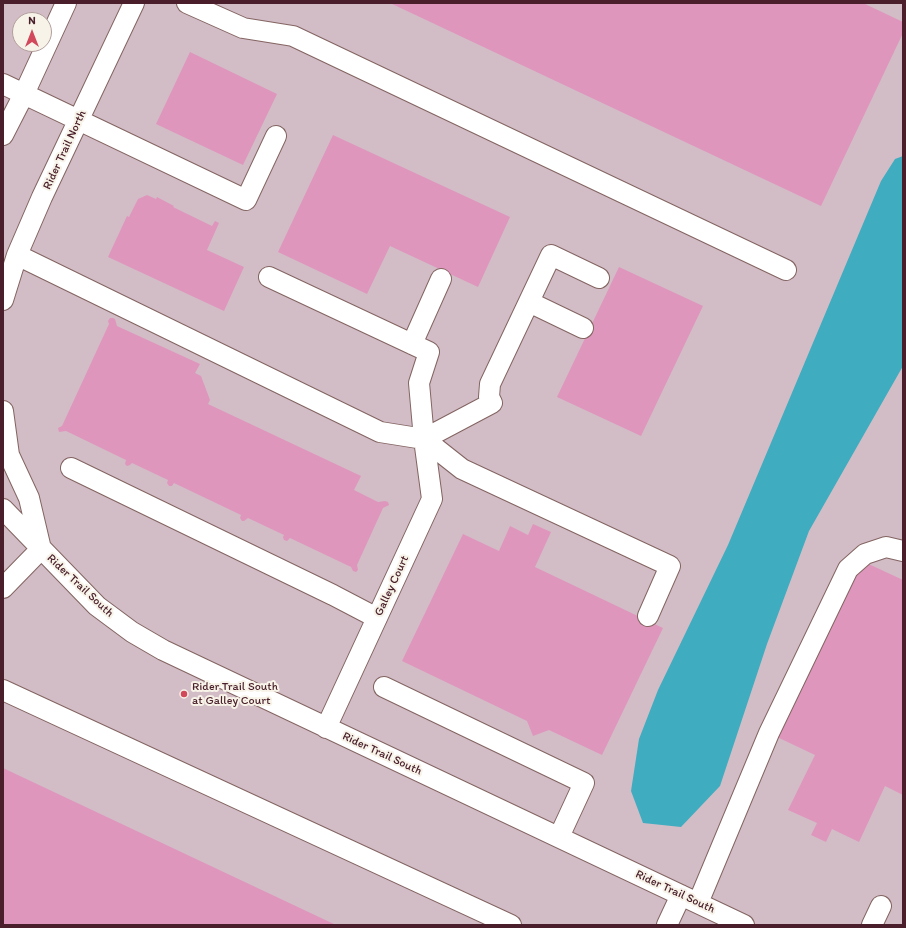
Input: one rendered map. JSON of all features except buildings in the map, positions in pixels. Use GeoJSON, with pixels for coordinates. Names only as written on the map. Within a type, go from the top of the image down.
{"type":"FeatureCollection","features":[{"type":"Feature","properties":{"kind":"street"},"geometry":{"type":"LineString","coordinates":[[3,135],[24,94],[66,3]]}},
{"type":"Feature","properties":{"kind":"street","name":"Rider Trail North"},"geometry":{"type":"LineString","coordinates":[[3,300],[17,255],[42,197],[134,3]]}},
{"type":"Feature","properties":{"kind":"street"},"geometry":{"type":"LineString","coordinates":[[187,3],[243,28],[293,36],[786,270]]}},
{"type":"Feature","properties":{"kind":"street"},"geometry":{"type":"LineString","coordinates":[[3,84],[246,200],[276,136]]}},
{"type":"Feature","properties":{"kind":"street"},"geometry":{"type":"LineString","coordinates":[[17,255],[380,432],[424,439],[462,469],[670,566],[648,616]]}},
{"type":"Feature","properties":{"kind":"street"},"geometry":{"type":"LineString","coordinates":[[424,439],[492,403],[489,397],[490,384],[551,255],[599,278]]}},
{"type":"Feature","properties":{"kind":"street"},"geometry":{"type":"LineString","coordinates":[[269,277],[412,344],[441,279]]}},
{"type":"Feature","properties":{"kind":"street"},"geometry":{"type":"LineString","coordinates":[[529,302],[583,328]]}},
{"type":"Feature","properties":{"kind":"street","name":"Galley Court"},"geometry":{"type":"LineString","coordinates":[[326,728],[432,499],[424,439],[419,383],[429,352],[412,344]]}},
{"type":"Feature","properties":{"kind":"street","name":"Rider Trail South"},"geometry":{"type":"LineString","coordinates":[[3,411],[9,455],[29,498],[41,550]]}},
{"type":"Feature","properties":{"kind":"street"},"geometry":{"type":"LineString","coordinates":[[71,468],[333,595],[377,618]]}},
{"type":"Feature","properties":{"kind":"street","name":"Rider Trail South"},"geometry":{"type":"LineString","coordinates":[[10,516],[41,550],[98,606],[132,632],[163,650],[744,925]]}},
{"type":"Feature","properties":{"kind":"street"},"geometry":{"type":"LineString","coordinates":[[667,925],[690,899],[848,569],[865,554],[886,547],[903,551]]}},
{"type":"Feature","properties":{"kind":"street"},"geometry":{"type":"LineString","coordinates":[[3,588],[41,550]]}},
{"type":"Feature","properties":{"kind":"street"},"geometry":{"type":"LineString","coordinates":[[384,687],[584,783],[559,837]]}},
{"type":"Feature","properties":{"kind":"street"},"geometry":{"type":"LineString","coordinates":[[3,690],[511,925]]}},
{"type":"Feature","properties":{"kind":"street"},"geometry":{"type":"LineString","coordinates":[[872,925],[881,906]]}},
{"type":"Feature","properties":{"kind":"shaded area"},"geometry":{"type":"Polygon","coordinates":[[[3,3],[903,3],[903,925],[3,925],[3,3]]]}},
{"type":"Feature","properties":{"kind":"water"},"geometry":{"type":"Polygon","coordinates":[[[903,156],[903,366],[809,531],[767,644],[720,786],[681,827],[643,823],[631,791],[639,739],[658,690],[728,545],[881,181],[895,159],[903,156]]]}},
{"type":"Feature","properties":{"kind":"place","name":"Rider Trail South at Galley Court"},"geometry":{"type":"Point","coordinates":[184,694]}}]}
